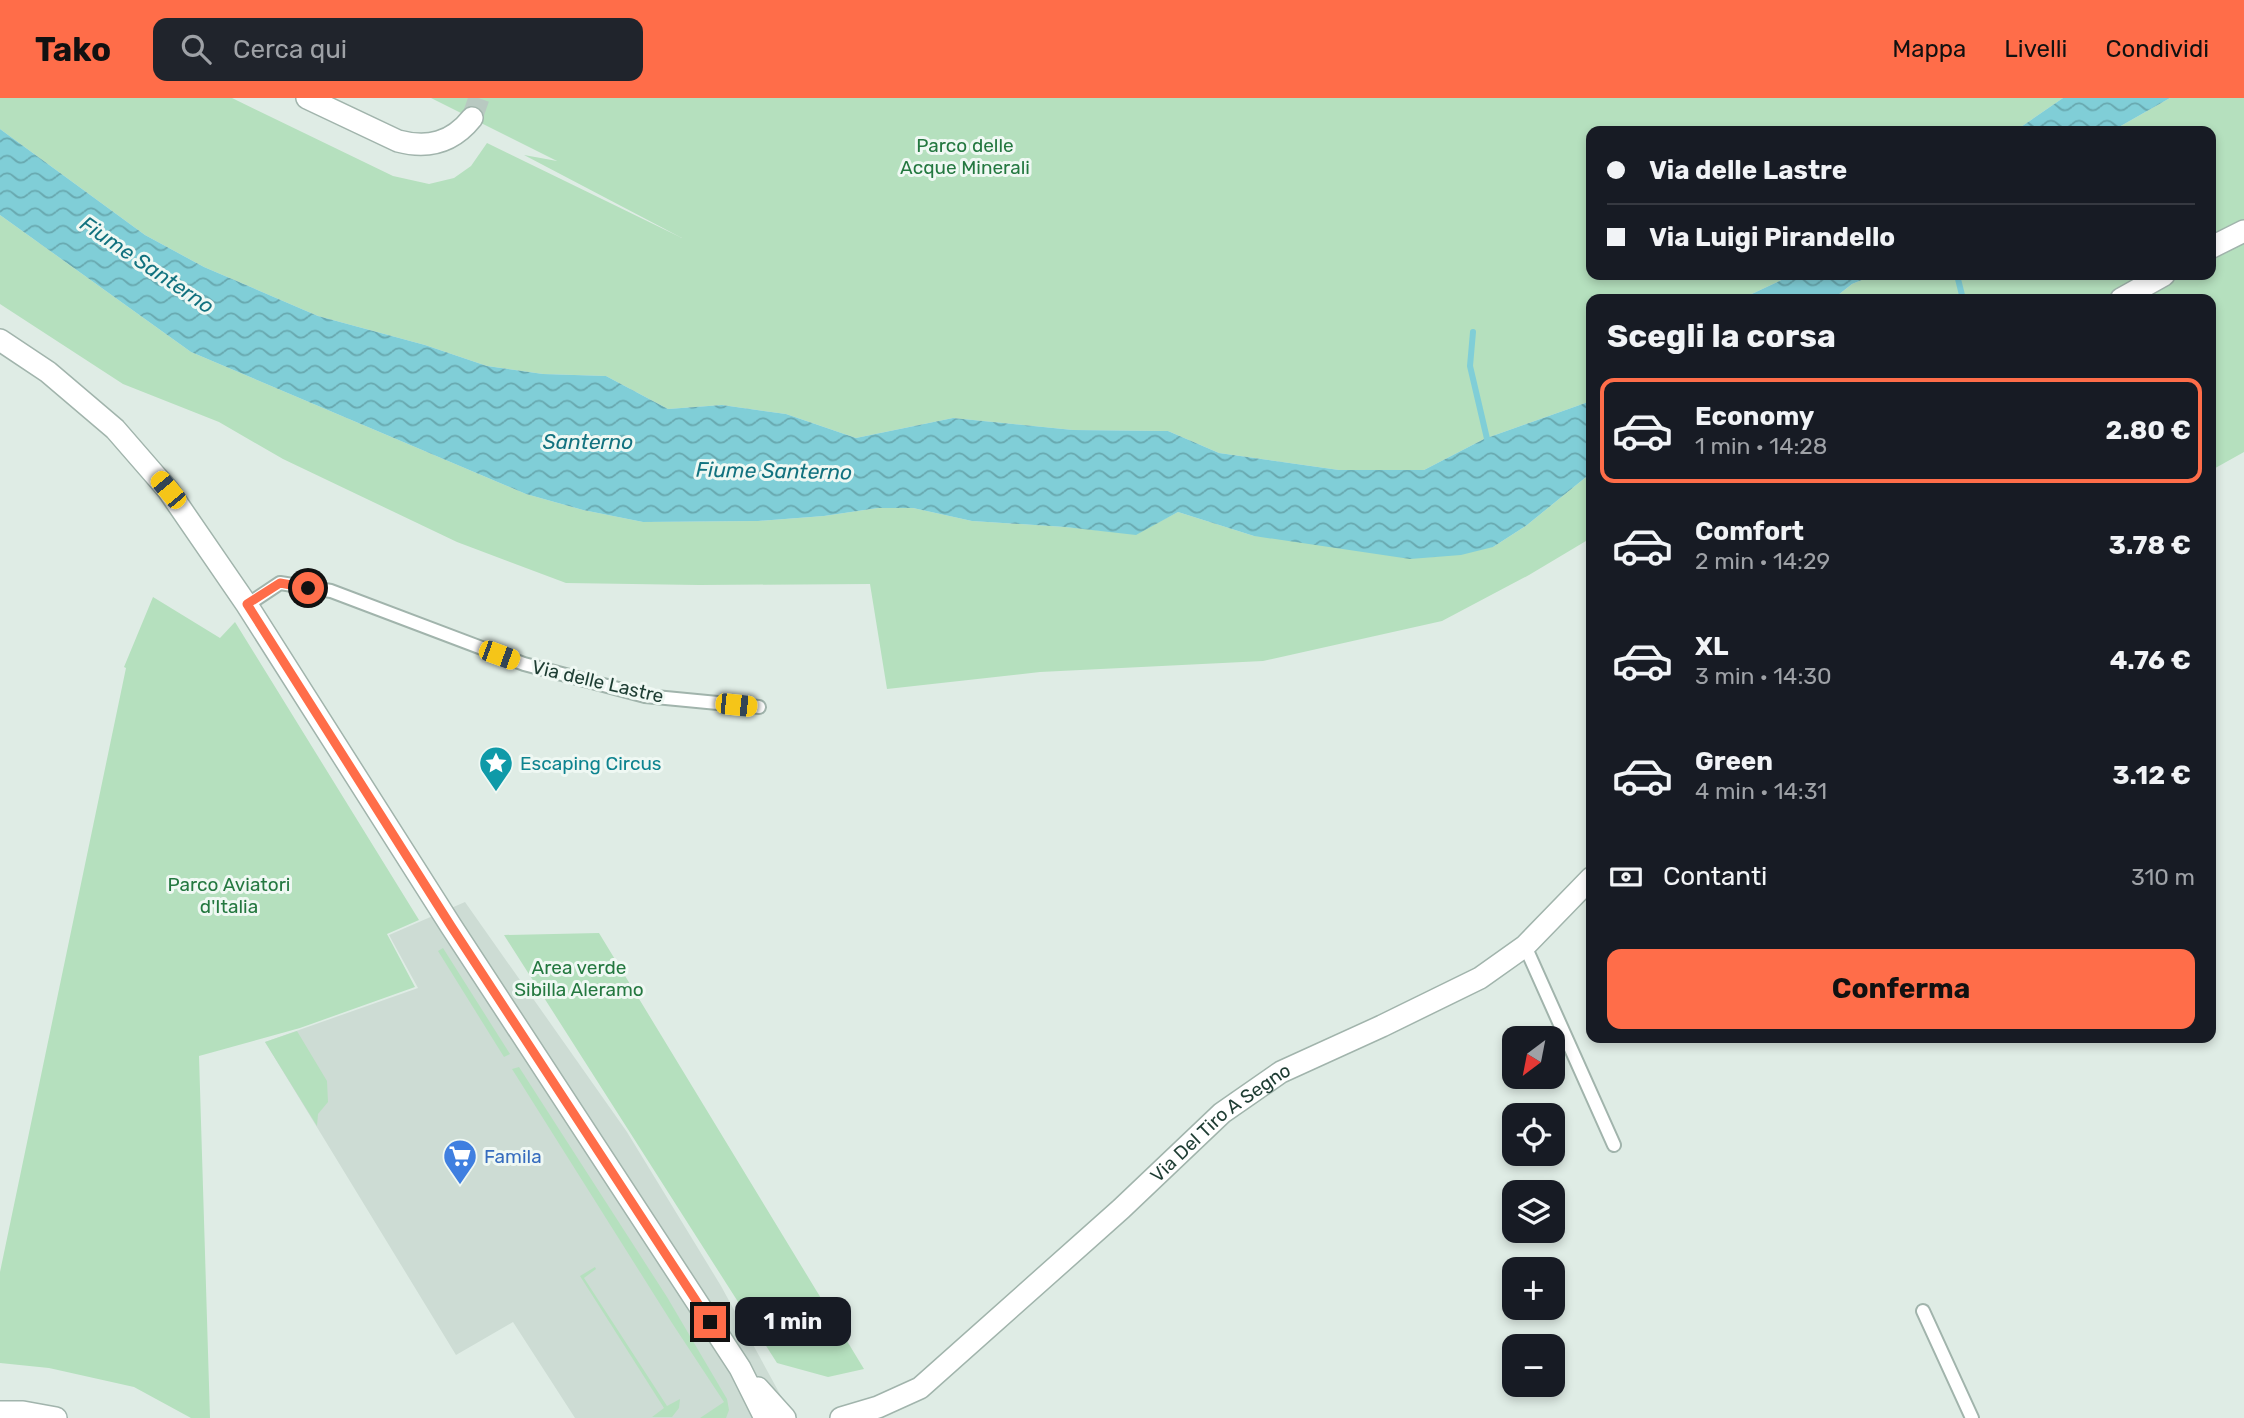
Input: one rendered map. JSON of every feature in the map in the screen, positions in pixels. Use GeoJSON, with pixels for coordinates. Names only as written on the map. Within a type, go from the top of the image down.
{"type":"FeatureCollection","features":[{"type":"Feature","properties":{"kind":"street"},"geometry":{"type":"LineString","coordinates":[[307,98],[411,145],[441,142],[462,131],[472,118]]}},
{"type":"Feature","properties":{"kind":"street"},"geometry":{"type":"LineString","coordinates":[[2216,245],[2244,231]]}},
{"type":"Feature","properties":{"kind":"street"},"geometry":{"type":"LineString","coordinates":[[2130,294],[2155,280]]}},
{"type":"Feature","properties":{"kind":"street"},"geometry":{"type":"LineString","coordinates":[[0,340],[48,372],[115,429],[168,490],[247,604],[451,926],[740,1368],[765,1418]]}},
{"type":"Feature","properties":{"kind":"street","name":"Via Del Tiro A Segno"},"geometry":{"type":"LineString","coordinates":[[841,1418],[870,1412],[920,1388],[1232,1106],[1282,1072],[1480,978],[1525,946],[1586,883]]}},
{"type":"Feature","properties":{"kind":"street"},"geometry":{"type":"LineString","coordinates":[[740,1368],[785,1418]]}},
{"type":"Feature","properties":{"kind":"street"},"geometry":{"type":"LineString","coordinates":[[0,1412],[23,1412],[55,1418]]}},
{"type":"Feature","properties":{"kind":"lane","name":"Via delle Lastre"},"geometry":{"type":"LineString","coordinates":[[247,604],[280,583],[331,592],[537,667],[645,695],[759,707]]}},
{"type":"Feature","properties":{"kind":"lane"},"geometry":{"type":"LineString","coordinates":[[1525,946],[1614,1144]]}},
{"type":"Feature","properties":{"kind":"lane"},"geometry":{"type":"LineString","coordinates":[[1923,1311],[1972,1418]]}},
{"type":"Feature","properties":{"kind":"shaded area"},"geometry":{"type":"Polygon","coordinates":[[[465,902],[627,1132],[721,1286],[793,1418],[575,1418],[513,1322],[456,1355],[265,1042],[418,988],[389,935],[465,902]]]}},
{"type":"Feature","properties":{"kind":"green space","name":"Parco delle Acque Minerali"},"geometry":{"type":"Polygon","coordinates":[[[0,98],[232,98],[393,176],[429,184],[454,178],[471,166],[487,143],[682,238],[524,155],[557,161],[431,98],[2063,98],[2022,126],[1586,126],[1586,280],[1781,280],[1752,294],[1586,294],[1586,403],[1484,439],[1424,470],[1339,470],[1219,453],[1168,431],[1073,430],[953,418],[856,438],[786,414],[722,405],[668,409],[606,376],[543,374],[487,366],[425,345],[318,316],[204,267],[145,235],[0,129],[0,98]]]}},
{"type":"Feature","properties":{"kind":"green space"},"geometry":{"type":"Polygon","coordinates":[[[2170,98],[2244,98],[2244,452],[2216,468],[2216,294],[1839,294],[1862,280],[2216,280],[2216,126],[2121,126],[2170,98]]]}},
{"type":"Feature","properties":{"kind":"green space"},"geometry":{"type":"Polygon","coordinates":[[[0,215],[191,352],[526,494],[583,510],[643,522],[758,521],[824,516],[878,508],[913,508],[972,521],[1136,534],[1178,512],[1254,536],[1493,547],[1527,525],[1586,477],[1586,541],[1442,621],[1263,661],[1040,672],[887,689],[870,584],[566,583],[457,542],[283,459],[219,422],[123,384],[0,304],[0,215]]]}},
{"type":"Feature","properties":{"kind":"green space","name":"Parco Aviatori d'Italia"},"geometry":{"type":"Polygon","coordinates":[[[153,597],[220,638],[235,622],[419,920],[387,934],[415,987],[300,1028],[199,1056],[210,1418],[191,1418],[134,1387],[49,1368],[0,1363],[0,1272],[126,668],[124,667],[153,597]]]}},
{"type":"Feature","properties":{"kind":"green space","name":"Area verde Sibilla Aleramo"},"geometry":{"type":"Polygon","coordinates":[[[599,933],[864,1369],[828,1377],[777,1363],[504,935],[599,933]]]}},
{"type":"Feature","properties":{"kind":"green space"},"geometry":{"type":"Polygon","coordinates":[[[443,948],[510,1054],[504,1057],[438,951],[443,948]]]}},
{"type":"Feature","properties":{"kind":"green space"},"geometry":{"type":"Polygon","coordinates":[[[297,1031],[327,1081],[328,1102],[318,1114],[317,1126],[265,1042],[297,1031]]]}},
{"type":"Feature","properties":{"kind":"green space"},"geometry":{"type":"Polygon","coordinates":[[[519,1067],[667,1297],[727,1399],[729,1410],[726,1418],[700,1418],[724,1402],[512,1069],[519,1067]]]}},
{"type":"Feature","properties":{"kind":"green space"},"geometry":{"type":"Polygon","coordinates":[[[595,1267],[596,1269],[584,1278],[667,1406],[680,1399],[679,1408],[672,1417],[652,1417],[664,1408],[580,1276],[595,1267]]]}},
{"type":"Feature","properties":{"kind":"water"},"geometry":{"type":"Polygon","coordinates":[[[2063,98],[2170,98],[2121,126],[2022,126],[2063,98]]]}},
{"type":"Feature","properties":{"kind":"water","name":"Santerno"},"geometry":{"type":"Polygon","coordinates":[[[0,129],[145,235],[204,267],[318,316],[425,345],[487,366],[543,374],[606,376],[668,409],[722,405],[786,414],[856,438],[953,418],[1073,430],[1168,431],[1219,453],[1339,470],[1424,470],[1484,439],[1586,403],[1586,477],[1527,525],[1493,547],[1461,555],[1410,559],[1254,536],[1178,512],[1136,535],[972,521],[913,508],[878,508],[824,516],[758,521],[643,522],[583,510],[526,494],[191,352],[0,215],[0,129]]]}},
{"type":"Feature","properties":{"kind":"water"},"geometry":{"type":"Polygon","coordinates":[[[1781,280],[1862,280],[1839,294],[1752,294],[1781,280]]]}},
{"type":"Feature","properties":{"kind":"waterway"},"geometry":{"type":"LineString","coordinates":[[1958,280],[1962,294]]}},
{"type":"Feature","properties":{"kind":"waterway"},"geometry":{"type":"LineString","coordinates":[[1473,332],[1470,366],[1488,443]]}},
{"type":"Feature","properties":{"kind":"tunnel"},"geometry":{"type":"LineString","coordinates":[[472,118],[479,98]]}},
{"type":"Feature","properties":{"kind":"place","name":"Escaping Circus"},"geometry":{"type":"Point","coordinates":[496,793]}},
{"type":"Feature","properties":{"kind":"place","name":"Famila"},"geometry":{"type":"Point","coordinates":[460,1186]}},
{"type":"Feature","properties":{"kind":"route"},"geometry":{"type":"LineString","coordinates":[[308,588],[280,583],[247,604],[451,926],[710,1322]]}},
{"type":"Feature","properties":{"kind":"water label","name":"Fiume Santerno"},"geometry":{"type":"Point","coordinates":[147,265]}},
{"type":"Feature","properties":{"kind":"water label","name":"Fiume Santerno"},"geometry":{"type":"Point","coordinates":[774,471]}}]}
